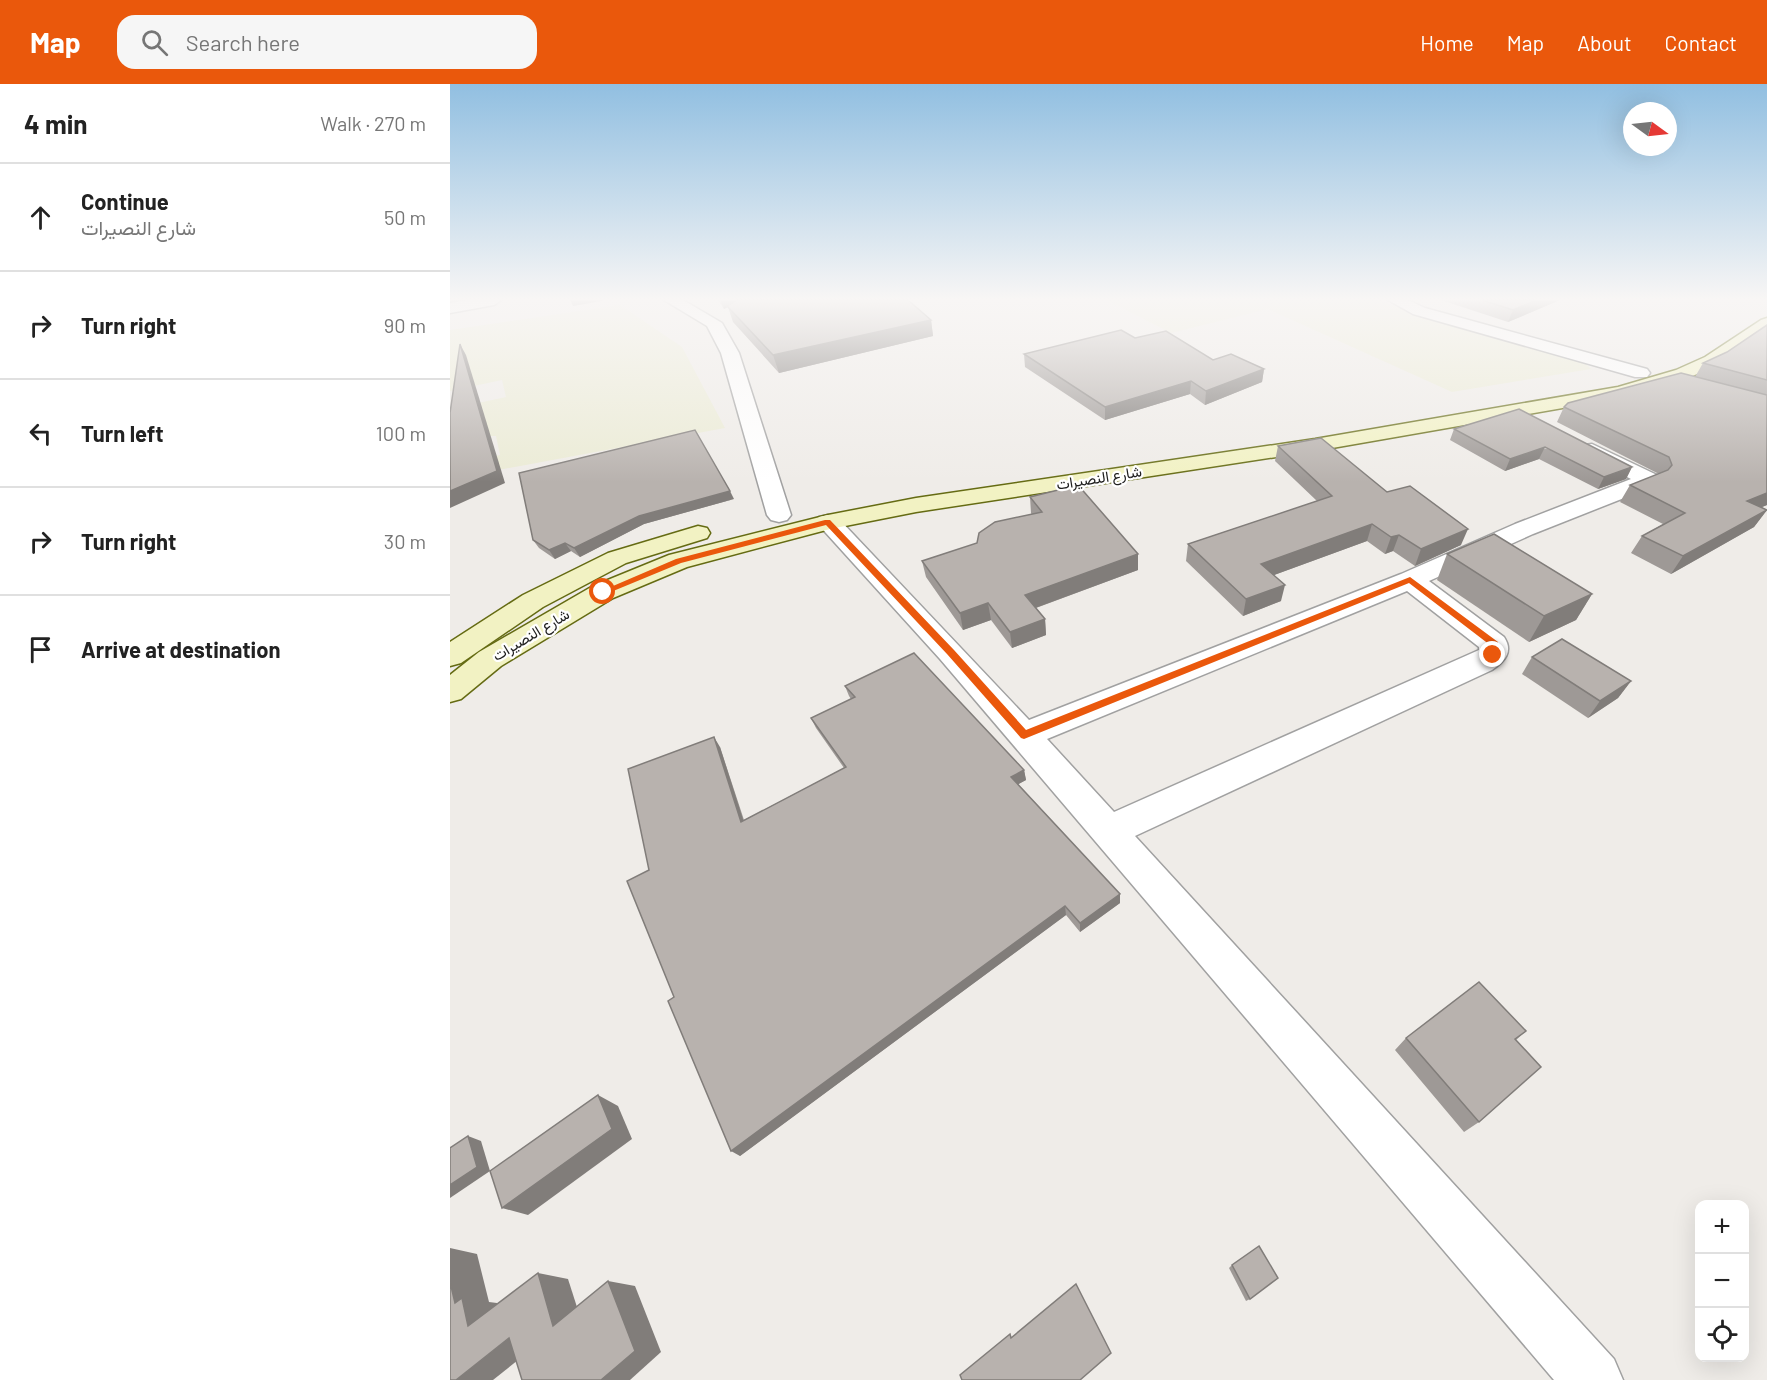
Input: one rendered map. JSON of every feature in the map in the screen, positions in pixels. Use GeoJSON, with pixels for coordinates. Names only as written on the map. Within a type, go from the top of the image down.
{"type":"FeatureCollection","features":[{"type":"Feature","properties":{"kind":"main road","name":"شارع النصيرات"},"geometry":{"type":"LineString","coordinates":[[746,522],[840,502],[1490,400],[1641,373],[1671,360]]}},
{"type":"Feature","properties":{"kind":"main road","name":"شارع النصيرات"},"geometry":{"type":"LineString","coordinates":[[450,691],[489,659],[603,592],[678,561],[828,522],[916,505],[1315,446],[1620,392],[1667,379],[1713,360]]}},
{"type":"Feature","properties":{"kind":"main road","name":"شارع النصيرات"},"geometry":{"type":"LineString","coordinates":[[455,648],[533,601],[617,558],[713,529]]}},
{"type":"Feature","properties":{"kind":"street"},"geometry":{"type":"LineString","coordinates":[[732,360],[779,514]]}},
{"type":"Feature","properties":{"kind":"street"},"geometry":{"type":"LineString","coordinates":[[1596,360],[1641,373]]}},
{"type":"Feature","properties":{"kind":"street"},"geometry":{"type":"LineString","coordinates":[[1667,379],[1700,388]]}},
{"type":"Feature","properties":{"kind":"street"},"geometry":{"type":"LineString","coordinates":[[1024,735],[1410,580],[1524,529],[1649,480],[1515,410]]}},
{"type":"Feature","properties":{"kind":"street"},"geometry":{"type":"LineString","coordinates":[[828,522],[1024,735],[1590,1379]]}},
{"type":"Feature","properties":{"kind":"street"},"geometry":{"type":"LineString","coordinates":[[1109,831],[1480,663],[1493,655],[1494,644],[1410,580]]}},
{"type":"Feature","properties":{"kind":"green space"},"geometry":{"type":"Polygon","coordinates":[[[450,360],[689,360],[725,428],[450,479],[450,467],[500,455],[496,436],[450,436],[450,409],[506,397],[502,380],[450,391],[450,360]]]}},
{"type":"Feature","properties":{"kind":"green space"},"geometry":{"type":"Polygon","coordinates":[[[1382,360],[1581,360],[1591,369],[1452,392],[1382,360]]]}},
{"type":"Feature","properties":{"kind":"building"},"geometry":{"type":"Polygon","coordinates":[[[458,360],[465,360],[497,471],[450,491],[450,413],[458,360]]]}},
{"type":"Feature","properties":{"kind":"building"},"geometry":{"type":"Polygon","coordinates":[[[1034,360],[1245,360],[1264,369],[1206,391],[1191,381],[1105,407],[1034,360]]]}},
{"type":"Feature","properties":{"kind":"building"},"geometry":{"type":"Polygon","coordinates":[[[1708,360],[1767,360],[1767,380],[1703,363],[1708,360]]]}},
{"type":"Feature","properties":{"kind":"building"},"geometry":{"type":"Polygon","coordinates":[[[1681,373],[1767,395],[1767,493],[1747,501],[1767,510],[1683,556],[1642,536],[1685,513],[1630,485],[1668,470],[1672,465],[1669,457],[1564,407],[1568,403],[1681,373]]]}},
{"type":"Feature","properties":{"kind":"building"},"geometry":{"type":"Polygon","coordinates":[[[1519,409],[1632,467],[1604,477],[1545,447],[1510,459],[1454,429],[1519,409]]]}},
{"type":"Feature","properties":{"kind":"building"},"geometry":{"type":"Polygon","coordinates":[[[695,430],[730,491],[639,516],[574,548],[565,543],[549,550],[533,540],[519,473],[695,430]]]}},
{"type":"Feature","properties":{"kind":"building"},"geometry":{"type":"Polygon","coordinates":[[[1321,438],[1387,492],[1410,486],[1468,529],[1421,549],[1399,535],[1391,537],[1372,524],[1261,564],[1285,585],[1246,599],[1188,544],[1332,496],[1278,446],[1321,438]]]}},
{"type":"Feature","properties":{"kind":"building"},"geometry":{"type":"Polygon","coordinates":[[[1078,485],[1138,554],[1025,595],[1045,619],[1010,632],[988,603],[960,613],[922,561],[977,543],[979,533],[995,522],[1042,512],[1030,497],[1078,485]]]}},
{"type":"Feature","properties":{"kind":"building"},"geometry":{"type":"Polygon","coordinates":[[[1494,534],[1592,594],[1544,616],[1447,554],[1494,534]]]}},
{"type":"Feature","properties":{"kind":"building"},"geometry":{"type":"Polygon","coordinates":[[[1562,639],[1631,681],[1600,701],[1532,657],[1562,639]]]}},
{"type":"Feature","properties":{"kind":"building"},"geometry":{"type":"Polygon","coordinates":[[[914,653],[1024,770],[1011,777],[1120,894],[1080,923],[1065,906],[731,1151],[668,1001],[674,997],[627,881],[649,870],[628,769],[714,737],[741,822],[846,767],[811,718],[855,697],[845,686],[914,653]]]}},
{"type":"Feature","properties":{"kind":"building"},"geometry":{"type":"Polygon","coordinates":[[[1479,982],[1526,1031],[1515,1039],[1541,1067],[1479,1122],[1406,1038],[1479,982]]]}},
{"type":"Feature","properties":{"kind":"building"},"geometry":{"type":"Polygon","coordinates":[[[598,1095],[612,1129],[502,1208],[490,1171],[598,1095]]]}},
{"type":"Feature","properties":{"kind":"building"},"geometry":{"type":"Polygon","coordinates":[[[468,1136],[477,1167],[450,1185],[450,1148],[468,1136]]]}},
{"type":"Feature","properties":{"kind":"building"},"geometry":{"type":"Polygon","coordinates":[[[1259,1246],[1278,1278],[1250,1299],[1232,1265],[1259,1246]]]}},
{"type":"Feature","properties":{"kind":"building"},"geometry":{"type":"Polygon","coordinates":[[[538,1273],[553,1326],[608,1281],[635,1351],[601,1380],[522,1380],[509,1338],[456,1380],[450,1380],[450,1282],[455,1303],[462,1298],[468,1326],[538,1273]]]}},
{"type":"Feature","properties":{"kind":"building"},"geometry":{"type":"Polygon","coordinates":[[[1076,1284],[1111,1353],[1080,1380],[962,1380],[960,1375],[1010,1334],[1011,1338],[1076,1284]]]}},
{"type":"Feature","properties":{"kind":"route"},"geometry":{"type":"LineString","coordinates":[[603,592],[678,561],[828,522],[1024,735],[1410,580],[1494,644],[1493,655]]}}]}
